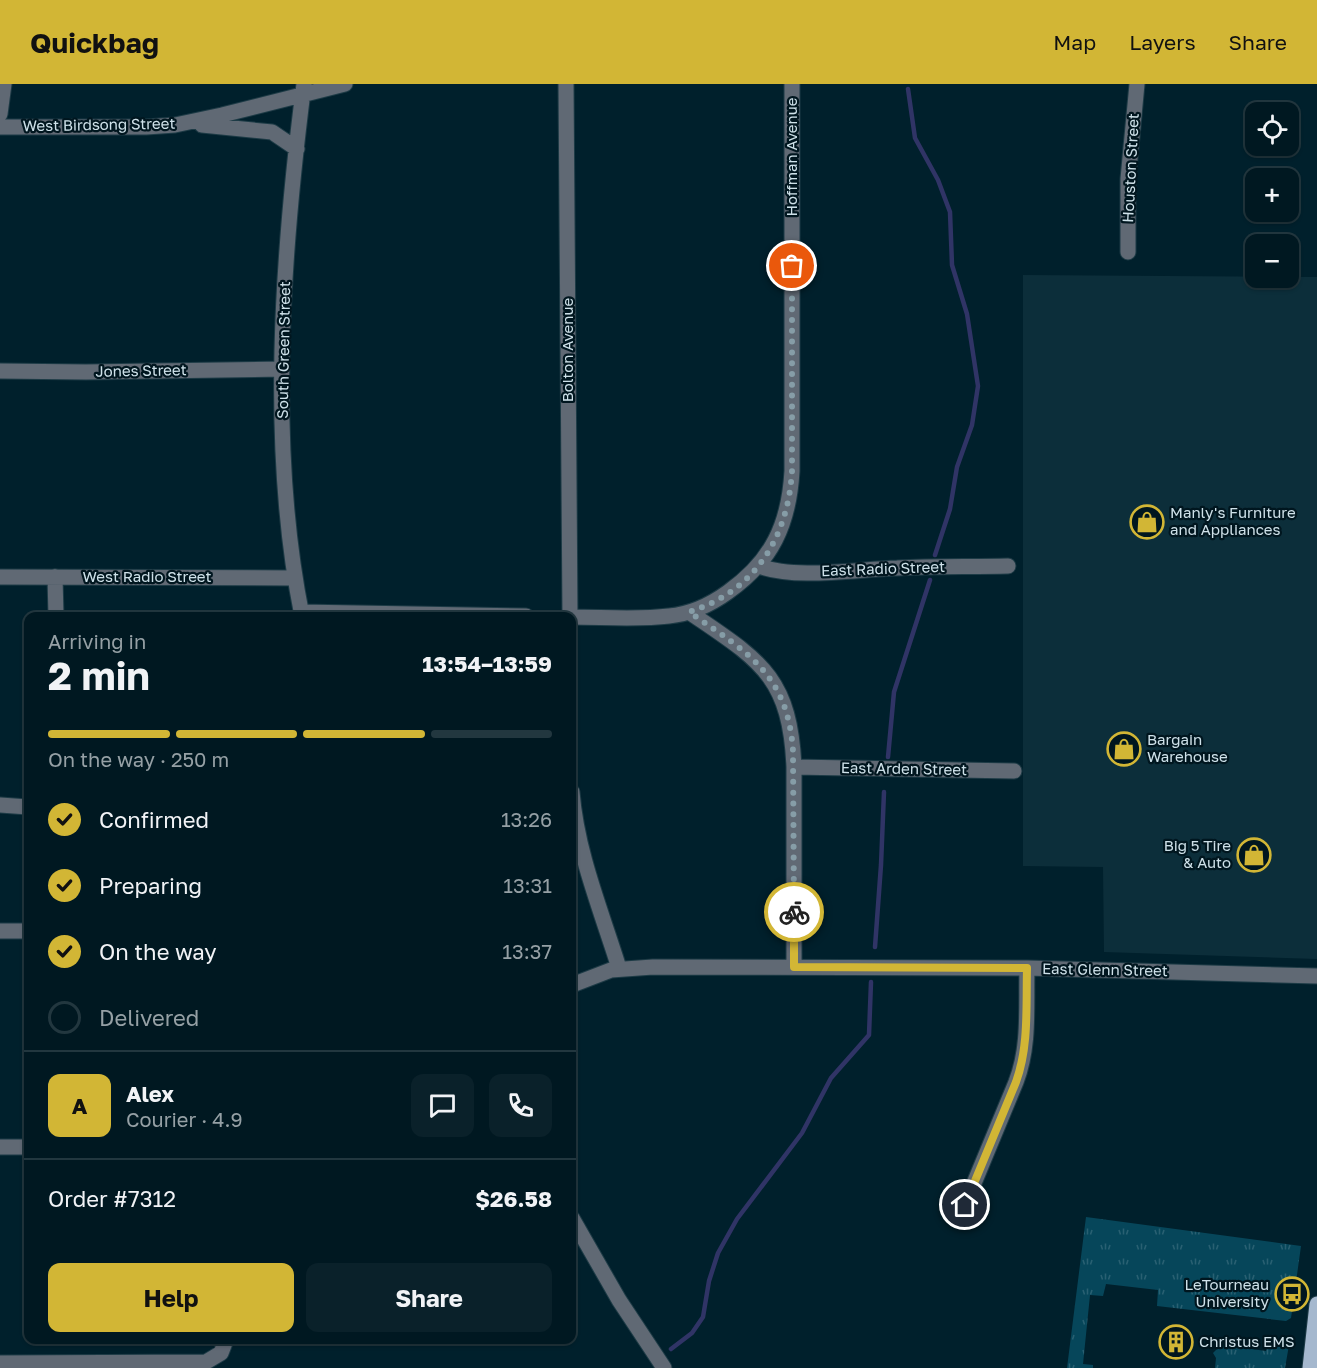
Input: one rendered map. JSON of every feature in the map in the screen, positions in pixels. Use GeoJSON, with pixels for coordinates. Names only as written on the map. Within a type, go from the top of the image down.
{"type":"FeatureCollection","features":[{"type":"Feature","properties":{"kind":"main road"},"geometry":{"type":"LineString","coordinates":[[1310,1368],[1317,1304]]}},
{"type":"Feature","properties":{"kind":"street"},"geometry":{"type":"LineString","coordinates":[[0,114],[4,84]]}},
{"type":"Feature","properties":{"kind":"street","name":"West Birdsong Street"},"geometry":{"type":"LineString","coordinates":[[0,127],[146,127],[184,124],[303,89],[345,84]]}},
{"type":"Feature","properties":{"kind":"street","name":"Bolton Avenue"},"geometry":{"type":"LineString","coordinates":[[566,84],[571,612]]}},
{"type":"Feature","properties":{"kind":"street","name":"Hoffman Avenue"},"geometry":{"type":"LineString","coordinates":[[689,612],[722,597],[759,566],[776,540],[790,495],[792,84]]}},
{"type":"Feature","properties":{"kind":"street","name":"Houston Street"},"geometry":{"type":"LineString","coordinates":[[1128,252],[1128,179],[1137,84]]}},
{"type":"Feature","properties":{"kind":"street","name":"South Green Street"},"geometry":{"type":"LineString","coordinates":[[301,612],[285,478],[282,369],[285,270],[303,89]]}},
{"type":"Feature","properties":{"kind":"street"},"geometry":{"type":"LineString","coordinates":[[184,124],[262,130],[279,135],[297,149]]}},
{"type":"Feature","properties":{"kind":"street","name":"Jones Street"},"geometry":{"type":"LineString","coordinates":[[0,370],[86,372],[282,369]]}},
{"type":"Feature","properties":{"kind":"street","name":"East Radio Street"},"geometry":{"type":"LineString","coordinates":[[759,566],[779,572],[798,573],[1008,566]]}},
{"type":"Feature","properties":{"kind":"street"},"geometry":{"type":"LineString","coordinates":[[55,576],[56,612]]}},
{"type":"Feature","properties":{"kind":"street","name":"West Radio Street"},"geometry":{"type":"LineString","coordinates":[[0,577],[295,578]]}},
{"type":"Feature","properties":{"kind":"street"},"geometry":{"type":"LineString","coordinates":[[576,617],[660,617],[689,612],[753,657],[771,678],[780,694],[792,735],[794,967]]}},
{"type":"Feature","properties":{"kind":"street","name":"East Arden Street"},"geometry":{"type":"LineString","coordinates":[[794,767],[1014,771]]}},
{"type":"Feature","properties":{"kind":"street"},"geometry":{"type":"LineString","coordinates":[[0,805],[24,807]]}},
{"type":"Feature","properties":{"kind":"street"},"geometry":{"type":"LineString","coordinates":[[576,827],[583,856],[620,968]]}},
{"type":"Feature","properties":{"kind":"street"},"geometry":{"type":"LineString","coordinates":[[0,931],[24,931]]}},
{"type":"Feature","properties":{"kind":"street","name":"East Glenn Street"},"geometry":{"type":"LineString","coordinates":[[576,983],[594,975],[620,968],[645,967],[1027,968],[1317,976]]}},
{"type":"Feature","properties":{"kind":"street"},"geometry":{"type":"LineString","coordinates":[[965,1205],[1016,1082],[1022,1062],[1026,1034],[1027,968]]}},
{"type":"Feature","properties":{"kind":"street"},"geometry":{"type":"LineString","coordinates":[[0,1147],[24,1147]]}},
{"type":"Feature","properties":{"kind":"street"},"geometry":{"type":"LineString","coordinates":[[576,1225],[620,1300],[664,1368]]}},
{"type":"Feature","properties":{"kind":"street"},"geometry":{"type":"LineString","coordinates":[[0,1362],[206,1362],[221,1353],[224,1344]]}},
{"type":"Feature","properties":{"kind":"shaded area"},"geometry":{"type":"Polygon","coordinates":[[[1023,275],[1245,277],[1245,288],[1299,288],[1299,277],[1317,277],[1317,959],[1104,952],[1103,867],[1023,866],[1023,275]]]}},
{"type":"Feature","properties":{"kind":"green space"},"geometry":{"type":"Polygon","coordinates":[[[1086,1217],[1301,1246],[1291,1318],[1286,1321],[1157,1306],[1158,1290],[1106,1284],[1103,1296],[1090,1295],[1083,1364],[1093,1365],[1093,1368],[1067,1368],[1086,1217]]]}},
{"type":"Feature","properties":{"kind":"green space"},"geometry":{"type":"Polygon","coordinates":[[[1269,1338],[1285,1339],[1289,1345],[1285,1368],[1215,1368],[1216,1358],[1213,1353],[1221,1345],[1266,1351],[1269,1338]]]}},
{"type":"Feature","properties":{"kind":"waterway"},"geometry":{"type":"LineString","coordinates":[[908,89],[915,138],[938,180],[950,212],[952,265],[967,314],[978,386],[972,425],[957,467],[950,509],[935,555]]}},
{"type":"Feature","properties":{"kind":"waterway"},"geometry":{"type":"LineString","coordinates":[[888,757],[894,692],[930,580]]}},
{"type":"Feature","properties":{"kind":"waterway"},"geometry":{"type":"LineString","coordinates":[[875,947],[884,792]]}},
{"type":"Feature","properties":{"kind":"waterway"},"geometry":{"type":"LineString","coordinates":[[671,1349],[692,1333],[703,1317],[709,1281],[718,1253],[737,1219],[802,1133],[831,1078],[869,1035],[871,982]]}},
{"type":"Feature","properties":{"kind":"way so far"},"geometry":{"type":"LineString","coordinates":[[792,266],[792,471],[786,513],[770,552],[759,566],[722,597],[689,612],[760,664],[775,685],[786,710],[792,735],[794,767],[794,912]]}},
{"type":"Feature","properties":{"kind":"place","name":"Manly's Furniture and Appliances"},"geometry":{"type":"Point","coordinates":[1147,522]}},
{"type":"Feature","properties":{"kind":"place","name":"Bargain Warehouse"},"geometry":{"type":"Point","coordinates":[1124,749]}},
{"type":"Feature","properties":{"kind":"place","name":"Big 5 Tire & Auto"},"geometry":{"type":"Point","coordinates":[1254,855]}},
{"type":"Feature","properties":{"kind":"place","name":"LeTourneau University"},"geometry":{"type":"Point","coordinates":[1292,1294]}},
{"type":"Feature","properties":{"kind":"place","name":"Christus EMS"},"geometry":{"type":"Point","coordinates":[1176,1342]}},
{"type":"Feature","properties":{"kind":"route"},"geometry":{"type":"LineString","coordinates":[[794,912],[794,967],[1027,968],[1026,1034],[1022,1062],[1016,1082],[965,1205]]}}]}
